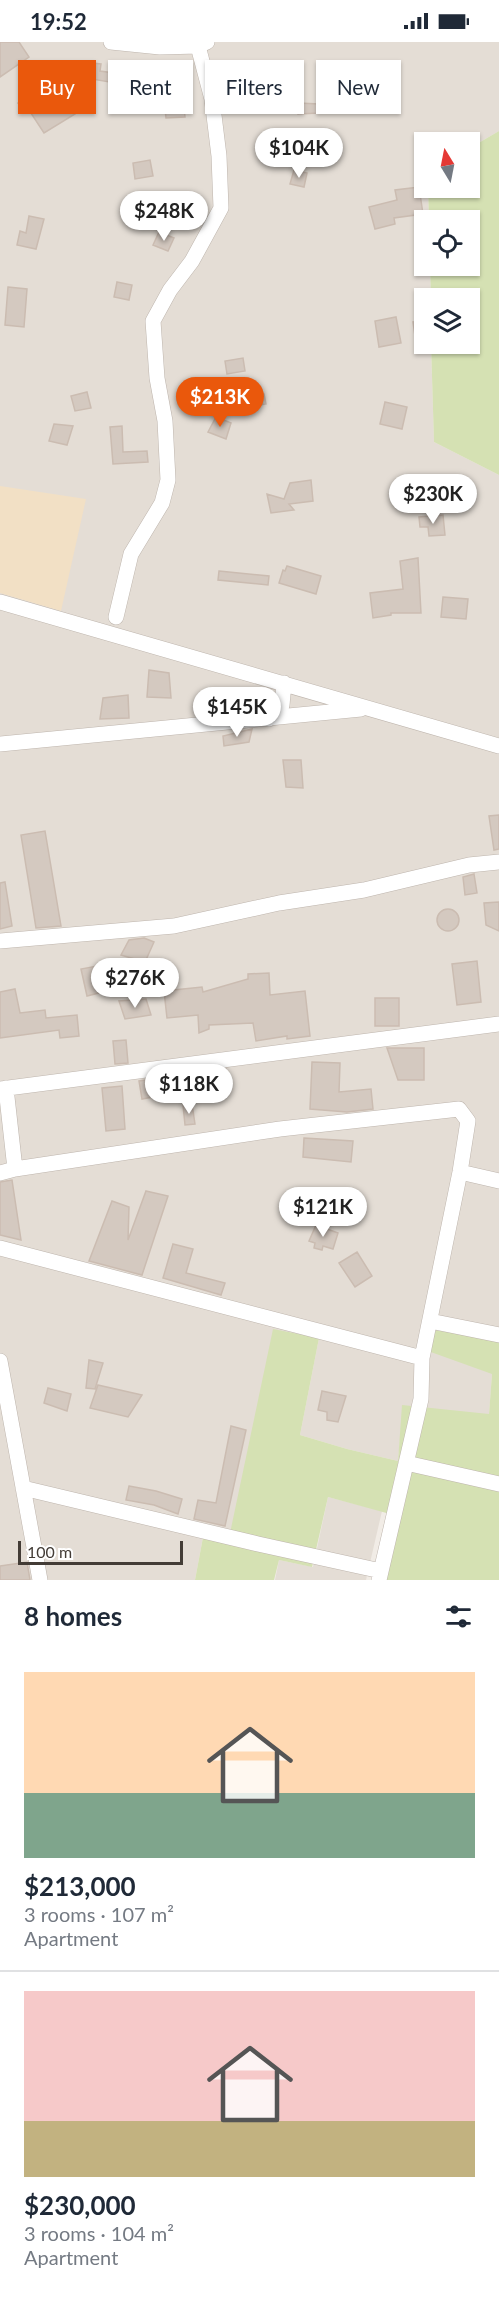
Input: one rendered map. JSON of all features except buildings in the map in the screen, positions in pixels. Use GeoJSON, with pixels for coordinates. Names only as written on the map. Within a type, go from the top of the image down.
{"type":"FeatureCollection","features":[{"type":"Feature","properties":{"kind":"street"},"geometry":{"type":"LineString","coordinates":[[104,631],[116,617],[131,554],[162,503],[168,480],[165,421],[157,378],[153,321],[170,290],[192,261],[221,208],[219,156],[202,44],[160,47],[111,42]]}},
{"type":"Feature","properties":{"kind":"street"},"geometry":{"type":"LineString","coordinates":[[0,602],[499,746]]}},
{"type":"Feature","properties":{"kind":"street"},"geometry":{"type":"LineString","coordinates":[[116,617],[125,638]]}},
{"type":"Feature","properties":{"kind":"street"},"geometry":{"type":"LineString","coordinates":[[269,719],[282,705],[284,684]]}},
{"type":"Feature","properties":{"kind":"street"},"geometry":{"type":"LineString","coordinates":[[0,744],[369,708]]}},
{"type":"Feature","properties":{"kind":"street"},"geometry":{"type":"LineString","coordinates":[[0,941],[174,926],[279,903],[364,890],[469,866],[499,862]]}},
{"type":"Feature","properties":{"kind":"street"},"geometry":{"type":"LineString","coordinates":[[23,1488],[258,1544],[380,1576],[421,1399],[422,1358],[460,1172],[468,1121],[459,1109],[280,1129],[7,1171],[3,1088],[499,1024]]}},
{"type":"Feature","properties":{"kind":"street"},"geometry":{"type":"LineString","coordinates":[[460,1172],[499,1181]]}},
{"type":"Feature","properties":{"kind":"street"},"geometry":{"type":"LineString","coordinates":[[0,1248],[422,1358]]}},
{"type":"Feature","properties":{"kind":"street"},"geometry":{"type":"LineString","coordinates":[[430,1321],[499,1335]]}},
{"type":"Feature","properties":{"kind":"street"},"geometry":{"type":"LineString","coordinates":[[0,1361],[40,1580]]}},
{"type":"Feature","properties":{"kind":"street"},"geometry":{"type":"LineString","coordinates":[[406,1463],[499,1484]]}},
{"type":"Feature","properties":{"kind":"shaded area"},"geometry":{"type":"Polygon","coordinates":[[[0,42],[499,42],[499,131],[480,142],[480,132],[414,132],[414,198],[428,198],[429,210],[414,210],[414,276],[430,276],[431,288],[414,288],[414,354],[431,354],[434,442],[499,475],[499,1342],[492,1374],[489,1415],[403,1406],[398,1461],[300,1435],[319,1338],[229,1538],[204,1532],[195,1580],[0,1580],[0,42]]]}},
{"type":"Feature","properties":{"kind":"shaded area"},"geometry":{"type":"Polygon","coordinates":[[[328,1497],[382,1511],[366,1580],[275,1580],[279,1560],[313,1567],[328,1497]]]}},
{"type":"Feature","properties":{"kind":"green space"},"geometry":{"type":"Polygon","coordinates":[[[499,131],[499,475],[434,442],[431,354],[480,354],[480,288],[431,288],[430,276],[480,276],[480,210],[429,210],[428,198],[480,198],[480,142],[499,131]]]}},
{"type":"Feature","properties":{"kind":"green space"},"geometry":{"type":"Polygon","coordinates":[[[273,1329],[319,1338],[300,1435],[398,1461],[402,1405],[489,1414],[492,1374],[428,1351],[436,1330],[499,1342],[499,1580],[385,1580],[401,1517],[328,1497],[312,1567],[279,1560],[274,1580],[195,1580],[204,1532],[229,1538],[273,1329]]]}},
{"type":"Feature","properties":{"kind":"sand"},"geometry":{"type":"Polygon","coordinates":[[[0,486],[86,499],[61,611],[0,593],[0,486]]]}}]}
